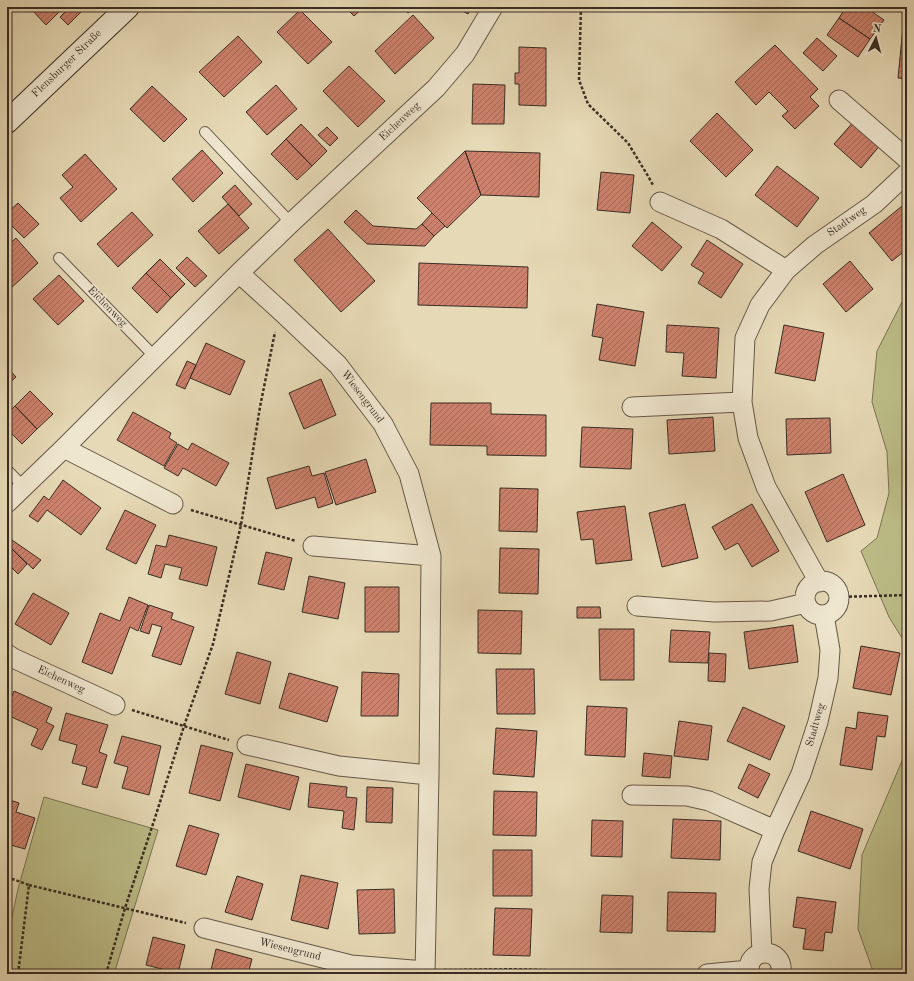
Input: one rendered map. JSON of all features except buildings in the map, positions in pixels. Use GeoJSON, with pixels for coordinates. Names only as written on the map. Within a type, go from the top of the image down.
{"type":"FeatureCollection","features":[{"type":"Feature","properties":{"kind":"street","name":"Flensburger Straße"},"geometry":{"type":"LineString","coordinates":[[7,122],[128,7]]}},
{"type":"Feature","properties":{"kind":"street","name":"Eichenweg"},"geometry":{"type":"LineString","coordinates":[[7,503],[290,223],[436,88],[465,54],[493,7]]}},
{"type":"Feature","properties":{"kind":"street"},"geometry":{"type":"LineString","coordinates":[[839,100],[907,159]]}},
{"type":"Feature","properties":{"kind":"street","name":"Stadtweg"},"geometry":{"type":"LineString","coordinates":[[819,582],[766,487],[748,438],[742,402],[745,338],[760,305],[786,270],[815,245],[874,204],[907,173]]}},
{"type":"Feature","properties":{"kind":"street"},"geometry":{"type":"LineString","coordinates":[[660,202],[721,229],[786,270]]}},
{"type":"Feature","properties":{"kind":"street","name":"Wiesengrund"},"geometry":{"type":"LineString","coordinates":[[204,928],[352,965],[425,972],[429,775],[430,556],[409,474],[383,424],[338,365],[239,273]]}},
{"type":"Feature","properties":{"kind":"street"},"geometry":{"type":"LineString","coordinates":[[632,407],[742,402]]}},
{"type":"Feature","properties":{"kind":"street"},"geometry":{"type":"LineString","coordinates":[[64,448],[173,504]]}},
{"type":"Feature","properties":{"kind":"street"},"geometry":{"type":"LineString","coordinates":[[313,546],[430,556]]}},
{"type":"Feature","properties":{"kind":"street"},"geometry":{"type":"LineString","coordinates":[[824,581],[835,587],[839,597],[836,607],[829,613],[820,615],[808,608],[805,597],[806,592],[813,583],[824,581]]}},
{"type":"Feature","properties":{"kind":"street"},"geometry":{"type":"LineString","coordinates":[[637,606],[714,612],[771,611],[806,603]]}},
{"type":"Feature","properties":{"kind":"street","name":"Stadtweg"},"geometry":{"type":"LineString","coordinates":[[762,953],[759,889],[762,862],[801,774],[818,722],[828,678],[830,650],[824,615]]}},
{"type":"Feature","properties":{"kind":"street","name":"Eichenweg"},"geometry":{"type":"LineString","coordinates":[[7,654],[116,705]]}},
{"type":"Feature","properties":{"kind":"street"},"geometry":{"type":"LineString","coordinates":[[247,745],[339,766],[429,775]]}},
{"type":"Feature","properties":{"kind":"street"},"geometry":{"type":"LineString","coordinates":[[632,794],[688,796],[709,801],[775,830]]}},
{"type":"Feature","properties":{"kind":"street"},"geometry":{"type":"LineString","coordinates":[[707,974],[750,972],[749,966],[754,957],[762,953],[768,953],[777,958],[780,962],[782,968],[781,974]]}},
{"type":"Feature","properties":{"kind":"lane"},"geometry":{"type":"LineString","coordinates":[[206,132],[290,223]]}},
{"type":"Feature","properties":{"kind":"lane","name":"Eichenweg"},"geometry":{"type":"LineString","coordinates":[[59,258],[155,357]]}},
{"type":"Feature","properties":{"kind":"lane"},"geometry":{"type":"LineString","coordinates":[[7,470],[24,487]]}},
{"type":"Feature","properties":{"kind":"path"},"geometry":{"type":"LineString","coordinates":[[581,7],[579,80],[588,104],[628,143],[648,176],[660,202]]}},
{"type":"Feature","properties":{"kind":"path"},"geometry":{"type":"LineString","coordinates":[[106,974],[125,908],[184,726],[213,644],[241,525],[260,407],[276,325],[283,313]]}},
{"type":"Feature","properties":{"kind":"path"},"geometry":{"type":"LineString","coordinates":[[907,365],[904,381],[907,392]]}},
{"type":"Feature","properties":{"kind":"path"},"geometry":{"type":"LineString","coordinates":[[173,504],[313,546]]}},
{"type":"Feature","properties":{"kind":"path"},"geometry":{"type":"LineString","coordinates":[[839,597],[907,595]]}},
{"type":"Feature","properties":{"kind":"path"},"geometry":{"type":"LineString","coordinates":[[116,705],[247,745]]}},
{"type":"Feature","properties":{"kind":"path"},"geometry":{"type":"LineString","coordinates":[[7,877],[29,885],[204,928]]}},
{"type":"Feature","properties":{"kind":"path"},"geometry":{"type":"LineString","coordinates":[[18,974],[29,885]]}},
{"type":"Feature","properties":{"kind":"path"},"geometry":{"type":"LineString","coordinates":[[425,972],[545,970],[585,974]]}},
{"type":"Feature","properties":{"kind":"green space"},"geometry":{"type":"Polygon","coordinates":[[[907,296],[907,646],[889,617],[861,551],[877,538],[889,493],[887,452],[872,402],[877,351],[902,302],[907,296]]]}},
{"type":"Feature","properties":{"kind":"green space"},"geometry":{"type":"Polygon","coordinates":[[[907,749],[907,974],[874,974],[858,929],[862,855],[907,749]]]}},
{"type":"Feature","properties":{"kind":"green space"},"geometry":{"type":"Polygon","coordinates":[[[44,797],[158,830],[114,974],[7,974],[7,940],[18,889],[44,797]]]}}]}
